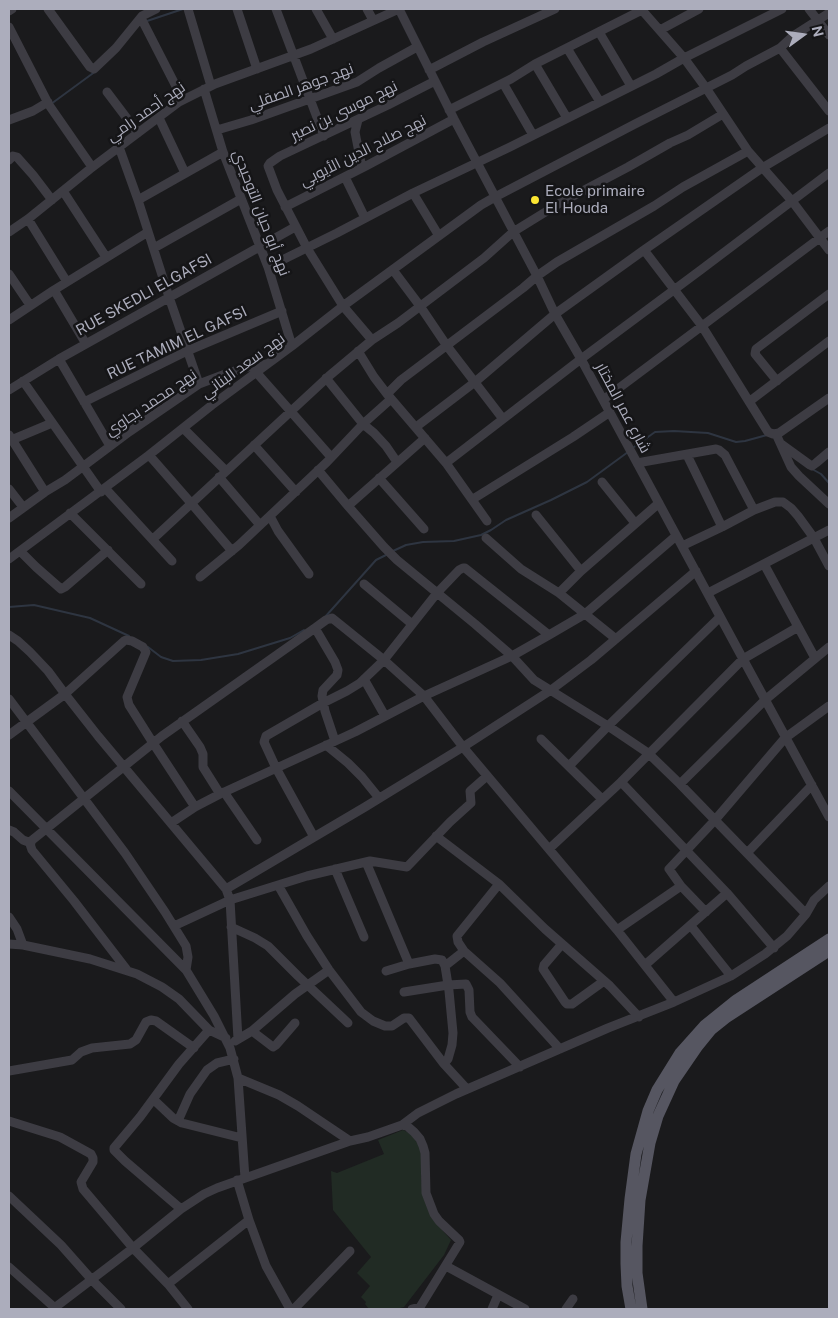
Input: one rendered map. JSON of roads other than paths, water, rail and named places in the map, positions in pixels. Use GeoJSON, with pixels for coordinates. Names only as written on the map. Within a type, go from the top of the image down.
{"type":"FeatureCollection","features":[{"type":"Feature","properties":{"kind":"main road"},"geometry":{"type":"LineString","coordinates":[[631,1309],[626,1264],[630,1198],[636,1154],[648,1111],[657,1090],[680,1053],[705,1025],[731,1004],[829,939]]}},
{"type":"Feature","properties":{"kind":"main road"},"geometry":{"type":"LineString","coordinates":[[642,1309],[637,1273],[640,1200],[650,1142],[658,1116],[674,1081],[711,1030],[742,1007],[829,950]]}},
{"type":"Feature","properties":{"kind":"street"},"geometry":{"type":"LineString","coordinates":[[48,9],[92,69],[95,69],[116,48],[141,18],[156,9]]}},
{"type":"Feature","properties":{"kind":"street","name":"نهج أبو حيان التوحيدي"},"geometry":{"type":"LineString","coordinates":[[188,9],[223,152],[268,267],[292,346]]}},
{"type":"Feature","properties":{"kind":"street"},"geometry":{"type":"LineString","coordinates":[[237,9],[256,69]]}},
{"type":"Feature","properties":{"kind":"street"},"geometry":{"type":"LineString","coordinates":[[276,9],[324,136]]}},
{"type":"Feature","properties":{"kind":"street"},"geometry":{"type":"LineString","coordinates":[[316,9],[332,39]]}},
{"type":"Feature","properties":{"kind":"street"},"geometry":{"type":"LineString","coordinates":[[367,9],[374,20]]}},
{"type":"Feature","properties":{"kind":"street","name":"نهج أحمد رامي"},"geometry":{"type":"LineString","coordinates":[[10,227],[28,220],[119,147],[183,100],[208,87],[294,55],[399,9]]}},
{"type":"Feature","properties":{"kind":"street","name":"شارع عمر المختار"},"geometry":{"type":"LineString","coordinates":[[399,9],[476,163],[537,276],[555,314],[829,817]]}},
{"type":"Feature","properties":{"kind":"street"},"geometry":{"type":"LineString","coordinates":[[429,70],[483,42],[555,9]]}},
{"type":"Feature","properties":{"kind":"street"},"geometry":{"type":"LineString","coordinates":[[450,110],[641,9],[684,58],[748,151],[792,201],[829,250]]}},
{"type":"Feature","properties":{"kind":"street"},"geometry":{"type":"LineString","coordinates":[[660,30],[699,9]]}},
{"type":"Feature","properties":{"kind":"street"},"geometry":{"type":"LineString","coordinates":[[268,267],[782,9]]}},
{"type":"Feature","properties":{"kind":"street"},"geometry":{"type":"LineString","coordinates":[[809,9],[829,35]]}},
{"type":"Feature","properties":{"kind":"street","name":"نهج سعد البناني"},"geometry":{"type":"LineString","coordinates":[[9,560],[343,306],[480,205],[732,75],[780,48],[793,36],[829,12]]}},
{"type":"Feature","properties":{"kind":"street"},"geometry":{"type":"LineString","coordinates":[[141,18],[183,100]]}},
{"type":"Feature","properties":{"kind":"street"},"geometry":{"type":"LineString","coordinates":[[9,27],[48,102],[92,168]]}},
{"type":"Feature","properties":{"kind":"street"},"geometry":{"type":"LineString","coordinates":[[599,32],[631,86]]}},
{"type":"Feature","properties":{"kind":"street","name":"نهج جوهر الصقلي"},"geometry":{"type":"LineString","coordinates":[[217,130],[357,82],[417,47]]}},
{"type":"Feature","properties":{"kind":"street"},"geometry":{"type":"LineString","coordinates":[[567,48],[600,102]]}},
{"type":"Feature","properties":{"kind":"street"},"geometry":{"type":"LineString","coordinates":[[780,48],[829,111]]}},
{"type":"Feature","properties":{"kind":"street"},"geometry":{"type":"LineString","coordinates":[[535,64],[567,118]]}},
{"type":"Feature","properties":{"kind":"street","name":"نهج موسى بن نصير"},"geometry":{"type":"LineString","coordinates":[[285,207],[268,168],[270,163],[435,81]]}},
{"type":"Feature","properties":{"kind":"street"},"geometry":{"type":"LineString","coordinates":[[503,83],[533,135]]}},
{"type":"Feature","properties":{"kind":"street"},"geometry":{"type":"LineString","coordinates":[[107,92],[138,134]]}},
{"type":"Feature","properties":{"kind":"street"},"geometry":{"type":"LineString","coordinates":[[9,120],[33,111],[48,102]]}},
{"type":"Feature","properties":{"kind":"street"},"geometry":{"type":"LineString","coordinates":[[153,539],[326,378],[372,340],[484,258],[513,232],[560,203],[688,135],[723,114]]}},
{"type":"Feature","properties":{"kind":"street"},"geometry":{"type":"LineString","coordinates":[[159,118],[185,174]]}},
{"type":"Feature","properties":{"kind":"street","name":"نهج صلاح الدين الأيوبي"},"geometry":{"type":"LineString","coordinates":[[285,207],[454,119]]}},
{"type":"Feature","properties":{"kind":"street"},"geometry":{"type":"LineString","coordinates":[[358,120],[355,132],[362,168]]}},
{"type":"Feature","properties":{"kind":"street"},"geometry":{"type":"LineString","coordinates":[[416,427],[475,382],[555,314],[762,168],[829,128]]}},
{"type":"Feature","properties":{"kind":"street"},"geometry":{"type":"LineString","coordinates":[[119,147],[199,384]]}},
{"type":"Feature","properties":{"kind":"street"},"geometry":{"type":"LineString","coordinates":[[200,577],[232,552],[296,492],[389,397],[401,380],[537,276],[683,187],[748,151]]}},
{"type":"Feature","properties":{"kind":"street"},"geometry":{"type":"LineString","coordinates":[[138,200],[223,152]]}},
{"type":"Feature","properties":{"kind":"street"},"geometry":{"type":"LineString","coordinates":[[9,160],[13,156],[17,157],[34,175],[52,200]]}},
{"type":"Feature","properties":{"kind":"street"},"geometry":{"type":"LineString","coordinates":[[446,463],[829,173]]}},
{"type":"Feature","properties":{"kind":"street"},"geometry":{"type":"LineString","coordinates":[[345,177],[365,218]]}},
{"type":"Feature","properties":{"kind":"street"},"geometry":{"type":"LineString","coordinates":[[63,191],[106,257]]}},
{"type":"Feature","properties":{"kind":"street"},"geometry":{"type":"LineString","coordinates":[[413,193],[439,236]]}},
{"type":"Feature","properties":{"kind":"street"},"geometry":{"type":"LineString","coordinates":[[154,248],[241,199]]}},
{"type":"Feature","properties":{"kind":"street"},"geometry":{"type":"LineString","coordinates":[[285,207],[307,248],[343,306],[372,340]]}},
{"type":"Feature","properties":{"kind":"street"},"geometry":{"type":"LineString","coordinates":[[28,220],[67,282]]}},
{"type":"Feature","properties":{"kind":"street","name":"RUE SKEDLI ELGAFSI"},"geometry":{"type":"LineString","coordinates":[[9,390],[59,359],[295,226]]}},
{"type":"Feature","properties":{"kind":"street"},"geometry":{"type":"LineString","coordinates":[[603,400],[829,231]]}},
{"type":"Feature","properties":{"kind":"street"},"geometry":{"type":"LineString","coordinates":[[9,320],[148,232]]}},
{"type":"Feature","properties":{"kind":"street"},"geometry":{"type":"LineString","coordinates":[[644,250],[702,326],[768,432],[776,434],[829,398]]}},
{"type":"Feature","properties":{"kind":"street"},"geometry":{"type":"LineString","coordinates":[[393,270],[503,420]]}},
{"type":"Feature","properties":{"kind":"street"},"geometry":{"type":"LineString","coordinates":[[9,276],[30,306]]}},
{"type":"Feature","properties":{"kind":"street"},"geometry":{"type":"LineString","coordinates":[[54,290],[86,344]]}},
{"type":"Feature","properties":{"kind":"street"},"geometry":{"type":"LineString","coordinates":[[777,382],[756,354],[756,349],[829,294]]}},
{"type":"Feature","properties":{"kind":"street","name":"RUE TAMIM EL GAFSI"},"geometry":{"type":"LineString","coordinates":[[84,402],[187,351],[282,311]]}},
{"type":"Feature","properties":{"kind":"street"},"geometry":{"type":"LineString","coordinates":[[750,401],[829,341]]}},
{"type":"Feature","properties":{"kind":"street"},"geometry":{"type":"LineString","coordinates":[[358,351],[389,397],[446,463],[488,521]]}},
{"type":"Feature","properties":{"kind":"street"},"geometry":{"type":"LineString","coordinates":[[59,359],[110,446]]}},
{"type":"Feature","properties":{"kind":"street","name":"نهج محمد بجاوي"},"geometry":{"type":"LineString","coordinates":[[9,518],[199,384],[248,367],[267,364]]}},
{"type":"Feature","properties":{"kind":"street"},"geometry":{"type":"LineString","coordinates":[[256,372],[331,457]]}},
{"type":"Feature","properties":{"kind":"street"},"geometry":{"type":"LineString","coordinates":[[326,378],[397,462]]}},
{"type":"Feature","properties":{"kind":"street"},"geometry":{"type":"LineString","coordinates":[[23,381],[83,466],[103,490],[153,539],[172,561]]}},
{"type":"Feature","properties":{"kind":"street"},"geometry":{"type":"LineString","coordinates":[[473,499],[610,412]]}},
{"type":"Feature","properties":{"kind":"street"},"geometry":{"type":"LineString","coordinates":[[45,492],[10,439],[52,423]]}},
{"type":"Feature","properties":{"kind":"street"},"geometry":{"type":"LineString","coordinates":[[183,428],[223,474],[260,525]]}},
{"type":"Feature","properties":{"kind":"street"},"geometry":{"type":"LineString","coordinates":[[776,434],[791,467],[829,504]]}},
{"type":"Feature","properties":{"kind":"street"},"geometry":{"type":"LineString","coordinates":[[348,506],[425,438]]}},
{"type":"Feature","properties":{"kind":"street"},"geometry":{"type":"LineString","coordinates":[[781,444],[812,466],[829,452]]}},
{"type":"Feature","properties":{"kind":"street"},"geometry":{"type":"LineString","coordinates":[[254,445],[296,492]]}},
{"type":"Feature","properties":{"kind":"street"},"geometry":{"type":"LineString","coordinates":[[637,463],[716,449],[725,455],[754,510]]}},
{"type":"Feature","properties":{"kind":"street"},"geometry":{"type":"LineString","coordinates":[[149,455],[232,552]]}},
{"type":"Feature","properties":{"kind":"street"},"geometry":{"type":"LineString","coordinates":[[687,455],[722,527]]}},
{"type":"Feature","properties":{"kind":"street"},"geometry":{"type":"LineString","coordinates":[[318,470],[384,548],[397,560],[476,624],[512,656],[534,680],[648,753],[806,914]]}},
{"type":"Feature","properties":{"kind":"street"},"geometry":{"type":"LineString","coordinates":[[379,478],[424,529]]}},
{"type":"Feature","properties":{"kind":"street"},"geometry":{"type":"LineString","coordinates":[[602,482],[635,523]]}},
{"type":"Feature","properties":{"kind":"street"},"geometry":{"type":"LineString","coordinates":[[9,490],[23,507]]}},
{"type":"Feature","properties":{"kind":"street"},"geometry":{"type":"LineString","coordinates":[[682,546],[754,510],[779,502],[786,504],[798,516],[814,538],[829,566]]}},
{"type":"Feature","properties":{"kind":"street"},"geometry":{"type":"LineString","coordinates":[[559,593],[581,571],[659,503]]}},
{"type":"Feature","properties":{"kind":"street"},"geometry":{"type":"LineString","coordinates":[[70,513],[141,584]]}},
{"type":"Feature","properties":{"kind":"street"},"geometry":{"type":"LineString","coordinates":[[536,515],[581,571]]}},
{"type":"Feature","properties":{"kind":"street"},"geometry":{"type":"LineString","coordinates":[[270,516],[309,574]]}},
{"type":"Feature","properties":{"kind":"street"},"geometry":{"type":"LineString","coordinates":[[708,593],[829,530]]}},
{"type":"Feature","properties":{"kind":"street"},"geometry":{"type":"LineString","coordinates":[[171,823],[195,807],[222,793],[336,741],[424,696],[512,656],[585,614],[676,536]]}},
{"type":"Feature","properties":{"kind":"street"},"geometry":{"type":"LineString","coordinates":[[486,538],[521,569],[559,593],[616,639]]}},
{"type":"Feature","properties":{"kind":"street"},"geometry":{"type":"LineString","coordinates":[[20,551],[61,589],[108,550]]}},
{"type":"Feature","properties":{"kind":"street"},"geometry":{"type":"LineString","coordinates":[[764,564],[815,658]]}},
{"type":"Feature","properties":{"kind":"street"},"geometry":{"type":"LineString","coordinates":[[314,837],[276,768],[264,742],[266,736],[347,691],[364,679],[384,660],[437,593],[463,568],[548,635]]}},
{"type":"Feature","properties":{"kind":"street"},"geometry":{"type":"LineString","coordinates":[[226,889],[463,747],[551,690],[591,660],[696,571]]}},
{"type":"Feature","properties":{"kind":"street"},"geometry":{"type":"LineString","coordinates":[[364,584],[412,624]]}},
{"type":"Feature","properties":{"kind":"street"},"geometry":{"type":"LineString","coordinates":[[569,766],[720,617]]}},
{"type":"Feature","properties":{"kind":"street"},"geometry":{"type":"LineString","coordinates":[[127,970],[32,850],[31,843],[33,838],[182,721],[326,620],[332,618],[384,660],[424,696],[463,747],[617,930],[674,1002]]}},
{"type":"Feature","properties":{"kind":"street"},"geometry":{"type":"LineString","coordinates":[[315,628],[338,670],[337,674],[323,690],[325,711],[336,741]]}},
{"type":"Feature","properties":{"kind":"street"},"geometry":{"type":"LineString","coordinates":[[549,849],[621,782],[743,659],[798,628]]}},
{"type":"Feature","properties":{"kind":"street"},"geometry":{"type":"LineString","coordinates":[[9,635],[18,641],[48,671],[124,767],[226,889],[230,900],[238,1039]]}},
{"type":"Feature","properties":{"kind":"street"},"geometry":{"type":"LineString","coordinates":[[9,735],[65,694],[124,641],[132,641],[143,647],[146,652],[127,697],[129,705],[195,807]]}},
{"type":"Feature","properties":{"kind":"street"},"geometry":{"type":"LineString","coordinates":[[680,784],[765,700],[829,647]]}},
{"type":"Feature","properties":{"kind":"street"},"geometry":{"type":"LineString","coordinates":[[364,679],[384,716]]}},
{"type":"Feature","properties":{"kind":"street"},"geometry":{"type":"LineString","coordinates":[[9,699],[124,853],[174,926],[187,951],[188,963],[186,970]]}},
{"type":"Feature","properties":{"kind":"street"},"geometry":{"type":"LineString","coordinates":[[706,912],[681,886],[669,868],[715,820],[785,738],[829,706]]}},
{"type":"Feature","properties":{"kind":"street"},"geometry":{"type":"LineString","coordinates":[[182,721],[200,747],[203,754],[203,767],[258,840]]}},
{"type":"Feature","properties":{"kind":"street"},"geometry":{"type":"LineString","coordinates":[[541,739],[602,799]]}},
{"type":"Feature","properties":{"kind":"street"},"geometry":{"type":"LineString","coordinates":[[326,745],[352,768],[379,798]]}},
{"type":"Feature","properties":{"kind":"street"},"geometry":{"type":"LineString","coordinates":[[174,926],[230,900],[335,869],[374,861],[407,867],[471,803],[470,791],[487,776]]}},
{"type":"Feature","properties":{"kind":"street"},"geometry":{"type":"LineString","coordinates":[[621,782],[727,893],[774,948]]}},
{"type":"Feature","properties":{"kind":"street"},"geometry":{"type":"LineString","coordinates":[[747,853],[812,785]]}},
{"type":"Feature","properties":{"kind":"street"},"geometry":{"type":"LineString","coordinates":[[9,791],[186,970],[214,1016],[234,1059],[238,1078],[242,1138],[241,1179],[249,1220],[266,1266],[290,1309]]}},
{"type":"Feature","properties":{"kind":"street"},"geometry":{"type":"LineString","coordinates":[[9,830],[31,843]]}},
{"type":"Feature","properties":{"kind":"street"},"geometry":{"type":"LineString","coordinates":[[436,836],[498,884],[604,981],[640,1017]]}},
{"type":"Feature","properties":{"kind":"street"},"geometry":{"type":"LineString","coordinates":[[366,862],[409,964]]}},
{"type":"Feature","properties":{"kind":"street"},"geometry":{"type":"LineString","coordinates":[[335,869],[364,937]]}},
{"type":"Feature","properties":{"kind":"street"},"geometry":{"type":"LineString","coordinates":[[498,884],[457,936],[458,942],[464,951],[500,983],[560,1049]]}},
{"type":"Feature","properties":{"kind":"street"},"geometry":{"type":"LineString","coordinates":[[278,885],[328,970],[361,1012],[373,1021],[385,1026],[392,1026],[404,1018],[409,1018],[444,1064],[467,1089]]}},
{"type":"Feature","properties":{"kind":"street"},"geometry":{"type":"LineString","coordinates":[[617,930],[681,886]]}},
{"type":"Feature","properties":{"kind":"street"},"geometry":{"type":"LineString","coordinates":[[10,1271],[54,1309],[181,1209],[204,1194],[350,1141],[402,1125],[418,1113],[467,1089],[640,1017],[731,976],[774,948],[806,914],[814,900],[829,886]]}},
{"type":"Feature","properties":{"kind":"street"},"geometry":{"type":"LineString","coordinates":[[645,965],[727,893]]}},
{"type":"Feature","properties":{"kind":"street"},"geometry":{"type":"LineString","coordinates":[[9,917],[17,929],[23,945]]}},
{"type":"Feature","properties":{"kind":"street"},"geometry":{"type":"LineString","coordinates":[[691,926],[731,976]]}},
{"type":"Feature","properties":{"kind":"street"},"geometry":{"type":"LineString","coordinates":[[231,927],[268,946],[348,1023]]}},
{"type":"Feature","properties":{"kind":"street"},"geometry":{"type":"LineString","coordinates":[[9,944],[23,945],[90,959],[127,970],[162,987],[179,999],[209,1030],[227,1041],[238,1039],[252,1031],[284,1003],[328,970]]}},
{"type":"Feature","properties":{"kind":"street"},"geometry":{"type":"LineString","coordinates":[[562,944],[543,969],[567,1004],[572,1004],[604,981]]}},
{"type":"Feature","properties":{"kind":"street"},"geometry":{"type":"LineString","coordinates":[[445,966],[464,951]]}},
{"type":"Feature","properties":{"kind":"street"},"geometry":{"type":"LineString","coordinates":[[386,971],[409,964],[442,960],[445,966],[448,985],[453,1033],[448,1059],[444,1064]]}},
{"type":"Feature","properties":{"kind":"street"},"geometry":{"type":"LineString","coordinates":[[404,992],[466,984],[468,986],[472,1018],[520,1068]]}},
{"type":"Feature","properties":{"kind":"street"},"geometry":{"type":"LineString","coordinates":[[9,1071],[72,1060],[81,1052],[92,1048],[130,1044],[136,1040],[146,1022],[151,1020],[156,1021],[194,1048]]}},
{"type":"Feature","properties":{"kind":"street"},"geometry":{"type":"LineString","coordinates":[[252,1031],[273,1047],[295,1023]]}},
{"type":"Feature","properties":{"kind":"street"},"geometry":{"type":"LineString","coordinates":[[181,1209],[125,1161],[114,1148],[154,1100],[179,1064],[209,1030]]}},
{"type":"Feature","properties":{"kind":"street"},"geometry":{"type":"LineString","coordinates":[[178,1121],[190,1094],[207,1070],[217,1063],[234,1059]]}},
{"type":"Feature","properties":{"kind":"street"},"geometry":{"type":"LineString","coordinates":[[238,1078],[279,1095],[350,1141]]}},
{"type":"Feature","properties":{"kind":"street"},"geometry":{"type":"LineString","coordinates":[[154,1100],[178,1121],[193,1127],[242,1138]]}},
{"type":"Feature","properties":{"kind":"street"},"geometry":{"type":"LineString","coordinates":[[9,1121],[60,1137],[91,1154],[93,1162],[81,1182],[83,1189],[188,1309]]}},
{"type":"Feature","properties":{"kind":"street"},"geometry":{"type":"LineString","coordinates":[[402,1125],[407,1126],[414,1132],[423,1146],[425,1153],[426,1193],[434,1214],[460,1240],[460,1243],[419,1309]]}},
{"type":"Feature","properties":{"kind":"street"},"geometry":{"type":"LineString","coordinates":[[9,1196],[60,1245],[120,1309]]}},
{"type":"Feature","properties":{"kind":"street"},"geometry":{"type":"LineString","coordinates":[[168,1284],[249,1220]]}},
{"type":"Feature","properties":{"kind":"street"},"geometry":{"type":"LineString","coordinates":[[294,1309],[350,1251]]}},
{"type":"Feature","properties":{"kind":"street"},"geometry":{"type":"LineString","coordinates":[[446,1266],[525,1309]]}},
{"type":"Feature","properties":{"kind":"street"},"geometry":{"type":"LineString","coordinates":[[492,1309],[498,1295]]}},
{"type":"Feature","properties":{"kind":"street"},"geometry":{"type":"LineString","coordinates":[[566,1309],[573,1299]]}},
{"type":"Feature","properties":{"kind":"waterway"},"geometry":{"type":"LineString","coordinates":[[147,21],[183,9]]}},
{"type":"Feature","properties":{"kind":"waterway"},"geometry":{"type":"LineString","coordinates":[[51,104],[96,71]]}},
{"type":"Feature","properties":{"kind":"waterway"},"geometry":{"type":"LineString","coordinates":[[634,447],[655,432],[708,433],[736,442],[767,435]]}},
{"type":"Feature","properties":{"kind":"waterway"},"geometry":{"type":"LineString","coordinates":[[393,551],[406,545],[423,542],[454,541],[481,535],[506,520],[587,482],[628,452]]}},
{"type":"Feature","properties":{"kind":"waterway"},"geometry":{"type":"LineString","coordinates":[[812,469],[821,474],[829,483]]}},
{"type":"Feature","properties":{"kind":"waterway"},"geometry":{"type":"LineString","coordinates":[[325,617],[376,560],[386,555]]}},
{"type":"Feature","properties":{"kind":"waterway"},"geometry":{"type":"LineString","coordinates":[[9,607],[34,605],[90,618],[129,636]]}},
{"type":"Feature","properties":{"kind":"waterway"},"geometry":{"type":"LineString","coordinates":[[148,647],[161,657],[173,661],[201,660],[238,654],[290,638],[304,630]]}},
{"type":"Feature","properties":{"kind":"place","name":"Ecole primaire El Houda"},"geometry":{"type":"Point","coordinates":[535,200]}}]}
